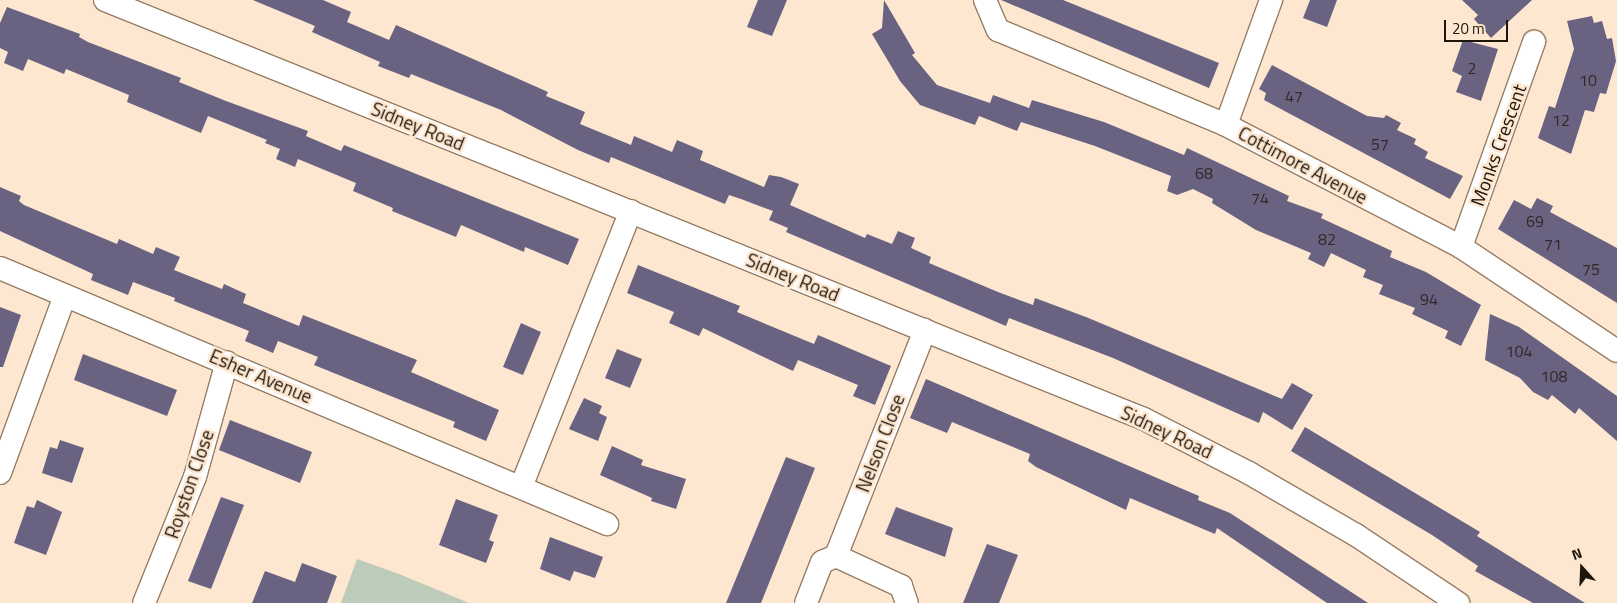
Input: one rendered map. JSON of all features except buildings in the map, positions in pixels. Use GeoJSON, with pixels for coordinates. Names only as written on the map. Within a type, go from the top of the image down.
{"type":"FeatureCollection","features":[{"type":"Feature","properties":{"kind":"street","name":"Sidney Road"},"geometry":{"type":"LineString","coordinates":[[104,0],[1144,419],[1210,452],[1356,535],[1458,603]]}},
{"type":"Feature","properties":{"kind":"street","name":"Cottimore Avenue"},"geometry":{"type":"LineString","coordinates":[[985,0],[998,30],[1020,42],[1226,125],[1461,248],[1617,351]]}},
{"type":"Feature","properties":{"kind":"street"},"geometry":{"type":"LineString","coordinates":[[1226,125],[1271,0]]}},
{"type":"Feature","properties":{"kind":"street","name":"Monks Crescent"},"geometry":{"type":"LineString","coordinates":[[1461,248],[1534,42]]}},
{"type":"Feature","properties":{"kind":"street"},"geometry":{"type":"LineString","coordinates":[[521,487],[631,211]]}},
{"type":"Feature","properties":{"kind":"street","name":"Esher Avenue"},"geometry":{"type":"LineString","coordinates":[[0,268],[227,362],[607,524]]}},
{"type":"Feature","properties":{"kind":"street"},"geometry":{"type":"LineString","coordinates":[[0,473],[65,295]]}},
{"type":"Feature","properties":{"kind":"street","name":"Nelson Close"},"geometry":{"type":"LineString","coordinates":[[806,603],[822,562],[836,556],[925,330]]}},
{"type":"Feature","properties":{"kind":"street","name":"Royston Close"},"geometry":{"type":"LineString","coordinates":[[144,603],[195,477],[227,362]]}},
{"type":"Feature","properties":{"kind":"street"},"geometry":{"type":"LineString","coordinates":[[836,556],[901,586],[907,603]]}},
{"type":"Feature","properties":{"kind":"green space"},"geometry":{"type":"Polygon","coordinates":[[[357,559],[399,574],[469,603],[341,603],[357,559]]]}}]}
